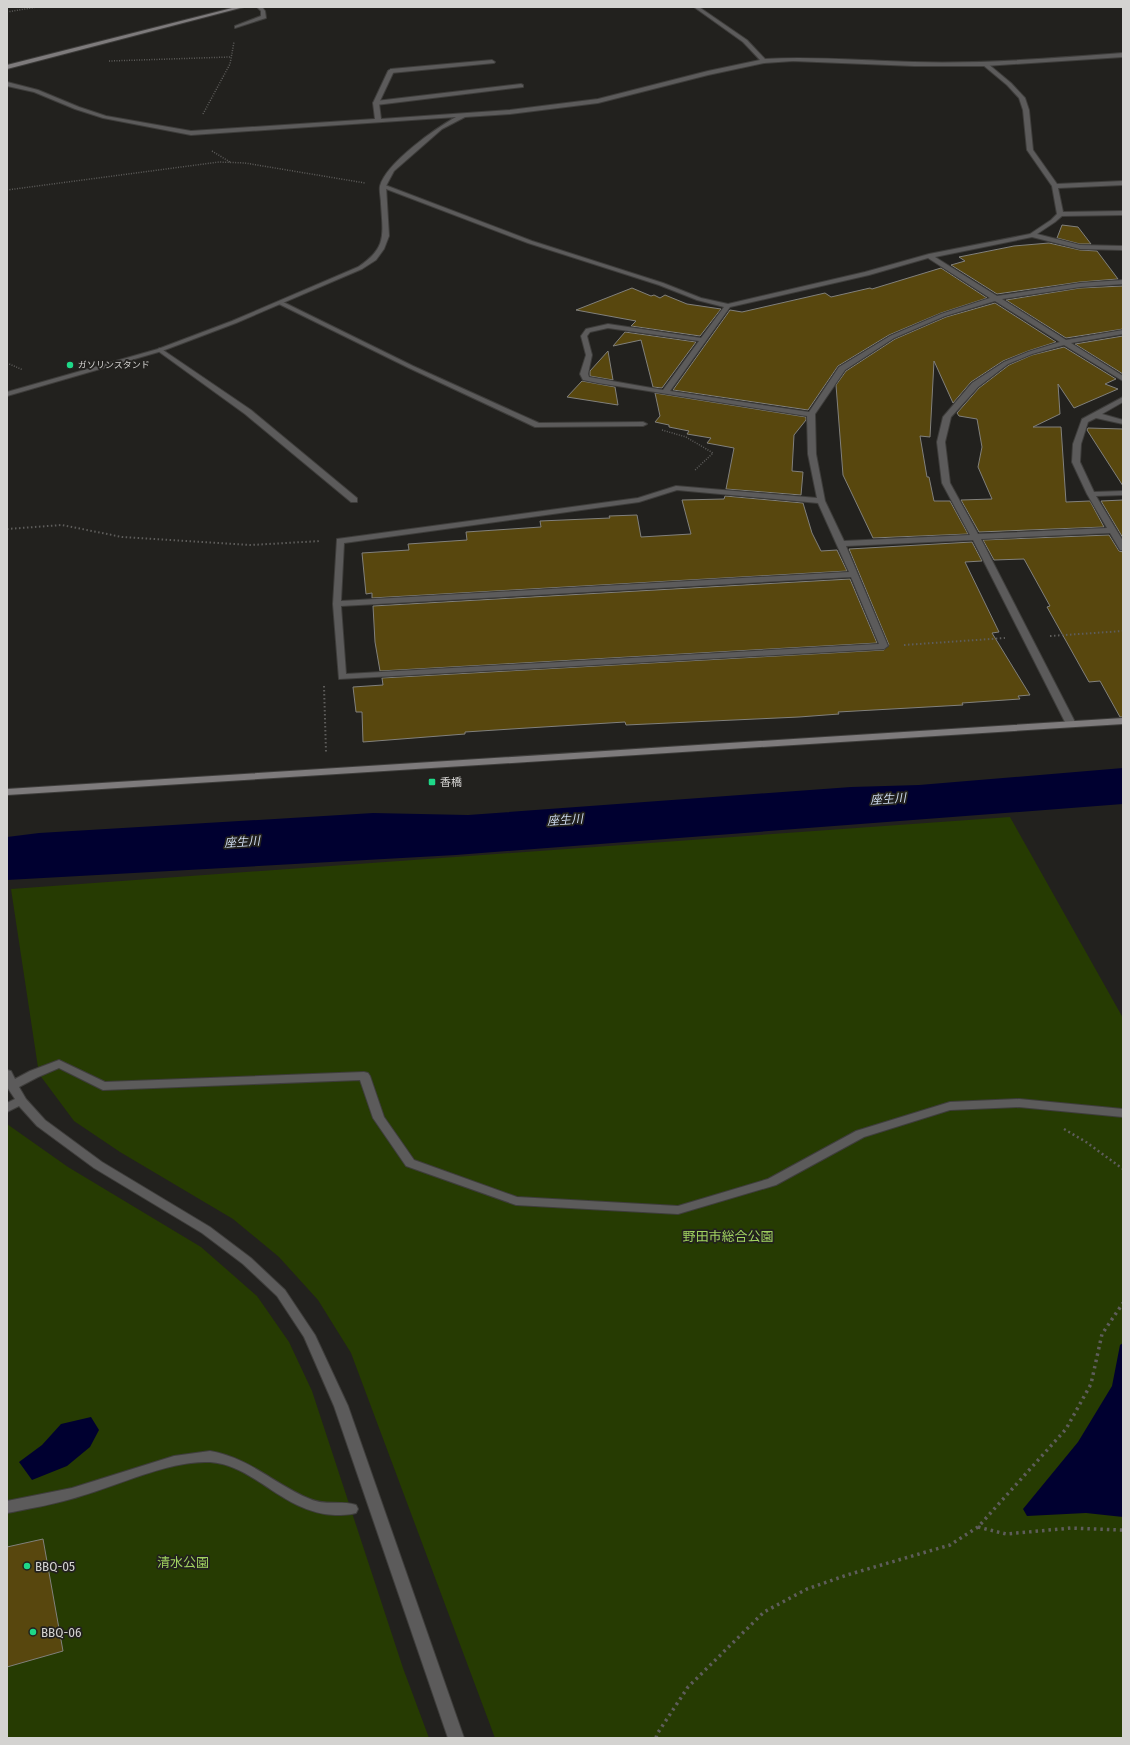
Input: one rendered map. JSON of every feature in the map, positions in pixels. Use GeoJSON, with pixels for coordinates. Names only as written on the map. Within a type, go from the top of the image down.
{"type":"FeatureCollection","features":[{"type":"Feature","properties":{"kind":"street"},"geometry":{"type":"LineString","coordinates":[[7,67],[242,7]]}},
{"type":"Feature","properties":{"kind":"street"},"geometry":{"type":"LineString","coordinates":[[237,27],[264,17],[263,11],[259,7]]}},
{"type":"Feature","properties":{"kind":"street"},"geometry":{"type":"LineString","coordinates":[[696,7],[745,41],[764,61]]}},
{"type":"Feature","properties":{"kind":"street"},"geometry":{"type":"LineString","coordinates":[[7,84],[36,91],[77,108],[105,117],[153,128],[191,133],[510,112],[598,101],[708,73],[764,61],[793,59],[914,64],[985,64],[1123,55]]}},
{"type":"Feature","properties":{"kind":"street"},"geometry":{"type":"LineString","coordinates":[[378,121],[376,103],[391,71],[492,62]]}},
{"type":"Feature","properties":{"kind":"street"},"geometry":{"type":"LineString","coordinates":[[985,64],[1010,84],[1022,98],[1026,110],[1030,150],[1055,186],[1060,214]]}},
{"type":"Feature","properties":{"kind":"street"},"geometry":{"type":"LineString","coordinates":[[376,103],[521,86]]}},
{"type":"Feature","properties":{"kind":"street"},"geometry":{"type":"LineString","coordinates":[[7,394],[160,350],[281,303],[360,268],[374,259],[381,249],[386,236],[383,186],[391,170],[440,128],[464,115]]}},
{"type":"Feature","properties":{"kind":"street"},"geometry":{"type":"LineString","coordinates":[[1055,186],[1123,183]]}},
{"type":"Feature","properties":{"kind":"street"},"geometry":{"type":"LineString","coordinates":[[383,186],[452,210],[530,242],[661,284],[699,299],[728,306],[867,274],[930,256],[1032,234],[1053,221],[1060,214],[1123,213]]}},
{"type":"Feature","properties":{"kind":"street"},"geometry":{"type":"LineString","coordinates":[[1032,234],[1080,247],[1123,248]]}},
{"type":"Feature","properties":{"kind":"street"},"geometry":{"type":"LineString","coordinates":[[930,256],[1123,378]]}},
{"type":"Feature","properties":{"kind":"street"},"geometry":{"type":"LineString","coordinates":[[821,501],[676,488],[639,500],[387,536],[340,541],[337,604],[342,677],[884,646],[842,544],[821,501],[812,454],[811,414],[842,369],[892,337],[943,315],[997,298],[1080,285],[1123,282]]}},
{"type":"Feature","properties":{"kind":"street"},"geometry":{"type":"LineString","coordinates":[[281,303],[538,425],[643,424]]}},
{"type":"Feature","properties":{"kind":"street"},"geometry":{"type":"LineString","coordinates":[[665,392],[728,306]]}},
{"type":"Feature","properties":{"kind":"street"},"geometry":{"type":"LineString","coordinates":[[703,340],[608,326],[588,330],[584,336],[589,355],[584,374],[586,378],[598,382],[811,414]]}},
{"type":"Feature","properties":{"kind":"street"},"geometry":{"type":"LineString","coordinates":[[1071,724],[975,536],[946,483],[941,442],[947,417],[975,385],[1006,363],[1030,353],[1066,342],[1123,332]]}},
{"type":"Feature","properties":{"kind":"street"},"geometry":{"type":"LineString","coordinates":[[160,350],[248,412],[354,500]]}},
{"type":"Feature","properties":{"kind":"street"},"geometry":{"type":"LineString","coordinates":[[1123,399],[1085,420],[1083,430],[1077,444],[1076,462],[1091,494],[1123,548]]}},
{"type":"Feature","properties":{"kind":"street"},"geometry":{"type":"LineString","coordinates":[[1095,415],[1123,422]]}},
{"type":"Feature","properties":{"kind":"street"},"geometry":{"type":"LineString","coordinates":[[1091,494],[1123,493]]}},
{"type":"Feature","properties":{"kind":"street"},"geometry":{"type":"LineString","coordinates":[[842,544],[1112,530]]}},
{"type":"Feature","properties":{"kind":"street"},"geometry":{"type":"LineString","coordinates":[[337,604],[854,574]]}},
{"type":"Feature","properties":{"kind":"street"},"geometry":{"type":"LineString","coordinates":[[7,792],[1123,721]]}},
{"type":"Feature","properties":{"kind":"street"},"geometry":{"type":"LineString","coordinates":[[456,1738],[341,1406],[309,1335],[281,1293],[247,1261],[206,1230],[98,1165],[41,1123],[21,1101],[9,1080],[34,1074],[59,1064],[103,1086],[364,1076],[380,1118],[410,1163],[516,1201],[678,1210],[772,1182],[860,1134],[950,1106],[1019,1103],[1123,1113]]}},
{"type":"Feature","properties":{"kind":"street"},"geometry":{"type":"LineString","coordinates":[[7,1108],[21,1101]]}},
{"type":"Feature","properties":{"kind":"street"},"geometry":{"type":"LineString","coordinates":[[7,1507],[79,1491],[180,1460],[200,1456],[224,1458],[253,1472],[304,1503],[321,1508],[351,1509]]}},
{"type":"Feature","properties":{"kind":"path"},"geometry":{"type":"LineString","coordinates":[[7,12],[37,7]]}},
{"type":"Feature","properties":{"kind":"path"},"geometry":{"type":"LineString","coordinates":[[191,133],[196,129],[230,64],[230,57],[237,27]]}},
{"type":"Feature","properties":{"kind":"path"},"geometry":{"type":"LineString","coordinates":[[106,61],[230,57]]}},
{"type":"Feature","properties":{"kind":"path"},"geometry":{"type":"LineString","coordinates":[[7,190],[225,162],[245,163],[383,186]]}},
{"type":"Feature","properties":{"kind":"path"},"geometry":{"type":"LineString","coordinates":[[643,424],[686,437],[713,452]]}},
{"type":"Feature","properties":{"kind":"path"},"geometry":{"type":"LineString","coordinates":[[7,529],[62,525],[122,537],[251,544],[340,541]]}},
{"type":"Feature","properties":{"kind":"path"},"geometry":{"type":"LineString","coordinates":[[326,755],[323,677],[342,677]]}},
{"type":"Feature","properties":{"kind":"path"},"geometry":{"type":"LineString","coordinates":[[1059,1126],[1086,1142],[1123,1169]]}},
{"type":"Feature","properties":{"kind":"path"},"geometry":{"type":"LineString","coordinates":[[656,1738],[657,1734],[688,1687],[764,1612],[814,1586],[950,1545],[978,1527],[1066,1429],[1091,1384],[1102,1334],[1123,1303]]}},
{"type":"Feature","properties":{"kind":"path"},"geometry":{"type":"LineString","coordinates":[[978,1527],[1006,1534],[1071,1528],[1123,1530]]}},
{"type":"Feature","properties":{"kind":"green space","name":"野田市総合公園"},"geometry":{"type":"Polygon","coordinates":[[[1010,817],[1123,1018],[1123,1738],[495,1738],[351,1353],[318,1300],[279,1257],[233,1219],[120,1152],[74,1121],[39,1074],[11,889],[1010,817]]]}},
{"type":"Feature","properties":{"kind":"green space","name":"清水公園"},"geometry":{"type":"Polygon","coordinates":[[[7,1124],[68,1167],[201,1247],[257,1296],[289,1342],[312,1391],[403,1668],[429,1738],[7,1738],[7,1124]]]}},
{"type":"Feature","properties":{"kind":"water","name":"座生川"},"geometry":{"type":"Polygon","coordinates":[[[1123,768],[1123,804],[456,855],[7,880],[7,837],[39,833],[373,813],[468,815],[851,787],[919,785],[1123,768]]]}},
{"type":"Feature","properties":{"kind":"water"},"geometry":{"type":"Polygon","coordinates":[[[1123,1343],[1123,1517],[1086,1513],[1027,1516],[1023,1509],[1078,1442],[1112,1386],[1120,1345],[1123,1343]]]}},
{"type":"Feature","properties":{"kind":"water"},"geometry":{"type":"Polygon","coordinates":[[[91,1417],[99,1430],[90,1447],[67,1466],[32,1480],[19,1462],[42,1445],[61,1424],[91,1417]]]}},
{"type":"Feature","properties":{"kind":"building"},"geometry":{"type":"Polygon","coordinates":[[[1062,225],[1078,227],[1091,244],[1080,244],[1057,238],[1062,225]]]}},
{"type":"Feature","properties":{"kind":"building"},"geometry":{"type":"Polygon","coordinates":[[[1049,243],[1080,250],[1097,251],[1118,279],[1080,282],[997,294],[951,265],[965,261],[959,257],[1014,246],[1049,243]]]}},
{"type":"Feature","properties":{"kind":"building"},"geometry":{"type":"Polygon","coordinates":[[[941,268],[987,298],[941,313],[889,335],[838,366],[808,410],[673,390],[730,310],[742,312],[825,293],[831,297],[870,288],[872,289],[941,268]]]}},
{"type":"Feature","properties":{"kind":"building"},"geometry":{"type":"Polygon","coordinates":[[[1123,286],[1123,329],[1066,338],[1006,300],[1080,288],[1123,286]]]}},
{"type":"Feature","properties":{"kind":"building"},"geometry":{"type":"Polygon","coordinates":[[[632,288],[651,296],[654,295],[660,298],[665,295],[687,304],[721,309],[700,336],[631,326],[636,321],[576,310],[632,288]]]}},
{"type":"Feature","properties":{"kind":"building"},"geometry":{"type":"Polygon","coordinates":[[[995,303],[1056,342],[1003,361],[971,382],[953,403],[934,361],[930,437],[920,436],[927,477],[929,477],[934,501],[950,501],[968,534],[873,538],[843,475],[836,385],[846,371],[895,339],[946,317],[995,303]]]}},
{"type":"Feature","properties":{"kind":"building"},"geometry":{"type":"Polygon","coordinates":[[[625,332],[696,342],[662,388],[653,387],[641,340],[613,346],[625,332]]]}},
{"type":"Feature","properties":{"kind":"building"},"geometry":{"type":"Polygon","coordinates":[[[1123,336],[1123,374],[1075,344],[1123,336]]]}},
{"type":"Feature","properties":{"kind":"building"},"geometry":{"type":"Polygon","coordinates":[[[1064,347],[1116,379],[1105,384],[1118,389],[1074,408],[1058,384],[1060,414],[1033,427],[1061,427],[1066,502],[1090,501],[1104,527],[979,532],[961,500],[992,499],[978,467],[982,447],[977,419],[959,416],[957,413],[979,388],[1009,365],[1032,355],[1064,347]]]}},
{"type":"Feature","properties":{"kind":"building"},"geometry":{"type":"Polygon","coordinates":[[[608,351],[613,380],[590,376],[590,371],[608,351]]]}},
{"type":"Feature","properties":{"kind":"building"},"geometry":{"type":"Polygon","coordinates":[[[582,381],[615,387],[618,405],[567,397],[582,381]]]}},
{"type":"Feature","properties":{"kind":"building"},"geometry":{"type":"Polygon","coordinates":[[[655,393],[806,417],[806,420],[794,435],[792,471],[803,472],[801,495],[726,489],[734,448],[707,443],[711,438],[687,434],[689,431],[669,427],[669,425],[655,422],[660,416],[655,393]]]}},
{"type":"Feature","properties":{"kind":"building"},"geometry":{"type":"Polygon","coordinates":[[[1088,428],[1123,429],[1123,486],[1087,430],[1088,428]]]}},
{"type":"Feature","properties":{"kind":"building"},"geometry":{"type":"Polygon","coordinates":[[[725,496],[803,503],[812,533],[821,551],[837,550],[847,571],[372,598],[372,593],[366,594],[362,553],[409,550],[408,544],[467,540],[466,532],[541,527],[540,521],[610,518],[609,516],[637,515],[641,537],[691,534],[682,500],[724,499],[725,496]]]}},
{"type":"Feature","properties":{"kind":"building"},"geometry":{"type":"Polygon","coordinates":[[[1123,500],[1123,538],[1101,501],[1123,500]]]}},
{"type":"Feature","properties":{"kind":"building"},"geometry":{"type":"Polygon","coordinates":[[[1109,535],[1119,551],[1123,552],[1123,717],[1120,717],[1100,681],[1089,682],[1047,607],[1050,606],[1024,559],[994,560],[983,540],[1109,535]]]}},
{"type":"Feature","properties":{"kind":"building"},"geometry":{"type":"Polygon","coordinates":[[[972,542],[982,561],[965,562],[999,632],[992,633],[1030,695],[1018,696],[1020,699],[962,703],[963,705],[838,712],[839,714],[799,717],[626,725],[625,722],[465,732],[465,734],[363,742],[362,712],[356,712],[353,687],[383,685],[382,678],[884,650],[889,645],[849,549],[972,542]]]}},
{"type":"Feature","properties":{"kind":"building"},"geometry":{"type":"Polygon","coordinates":[[[850,579],[877,643],[380,671],[375,642],[373,606],[850,579]]]}},
{"type":"Feature","properties":{"kind":"building"},"geometry":{"type":"Polygon","coordinates":[[[43,1539],[63,1651],[7,1667],[7,1547],[43,1539]]]}},
{"type":"Feature","properties":{"kind":"place","name":"ガソリンスタンド"},"geometry":{"type":"Point","coordinates":[70,365]}},
{"type":"Feature","properties":{"kind":"place","name":"香橋"},"geometry":{"type":"Point","coordinates":[432,782]}},
{"type":"Feature","properties":{"kind":"place","name":"BBQ-05"},"geometry":{"type":"Point","coordinates":[27,1566]}},
{"type":"Feature","properties":{"kind":"place","name":"BBQ-06"},"geometry":{"type":"Point","coordinates":[33,1632]}}]}
